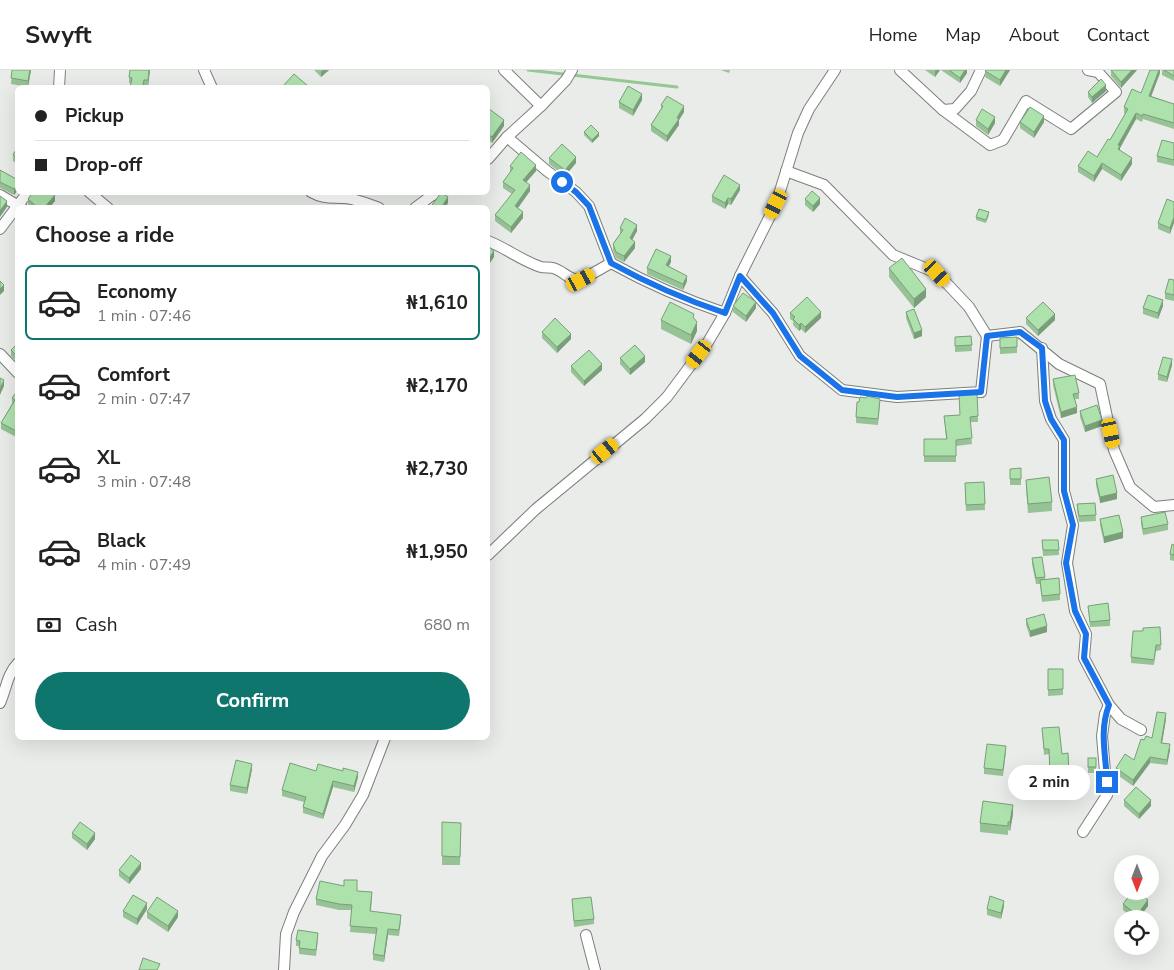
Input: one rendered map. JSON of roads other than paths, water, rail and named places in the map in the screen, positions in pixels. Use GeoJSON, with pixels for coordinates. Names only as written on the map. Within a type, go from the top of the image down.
{"type":"FeatureCollection","features":[{"type":"Feature","properties":{"kind":"street"},"geometry":{"type":"LineString","coordinates":[[59,85],[60,70]]}},
{"type":"Feature","properties":{"kind":"street"},"geometry":{"type":"LineString","coordinates":[[204,70],[211,85]]}},
{"type":"Feature","properties":{"kind":"street"},"geometry":{"type":"LineString","coordinates":[[504,70],[541,106]]}},
{"type":"Feature","properties":{"kind":"street"},"geometry":{"type":"LineString","coordinates":[[490,157],[507,137],[566,80],[572,70]]}},
{"type":"Feature","properties":{"kind":"street"},"geometry":{"type":"LineString","coordinates":[[490,553],[536,508],[645,419],[661,402],[708,342],[725,313],[740,276],[776,204],[808,109],[835,70]]}},
{"type":"Feature","properties":{"kind":"street"},"geometry":{"type":"LineString","coordinates":[[900,70],[942,110],[990,145],[1003,140],[1026,101],[1071,129],[1116,92],[1098,72],[1088,70]]}},
{"type":"Feature","properties":{"kind":"street"},"geometry":{"type":"LineString","coordinates":[[942,110],[955,109],[971,91],[981,70]]}},
{"type":"Feature","properties":{"kind":"street"},"geometry":{"type":"LineString","coordinates":[[507,137],[547,171],[576,192],[589,206],[611,263],[636,277],[688,300],[725,313]]}},
{"type":"Feature","properties":{"kind":"street"},"geometry":{"type":"LineString","coordinates":[[740,276],[773,313],[800,356],[842,390],[897,397],[981,392],[987,336],[969,307],[937,273],[893,255],[824,185],[786,171]]}},
{"type":"Feature","properties":{"kind":"street"},"geometry":{"type":"LineString","coordinates":[[0,195],[19,205]]}},
{"type":"Feature","properties":{"kind":"street"},"geometry":{"type":"LineString","coordinates":[[92,195],[104,205]]}},
{"type":"Feature","properties":{"kind":"street"},"geometry":{"type":"LineString","coordinates":[[320,195],[332,199],[357,200],[371,205]]}},
{"type":"Feature","properties":{"kind":"street"},"geometry":{"type":"LineString","coordinates":[[418,205],[433,195]]}},
{"type":"Feature","properties":{"kind":"street"},"geometry":{"type":"LineString","coordinates":[[0,229],[15,213]]}},
{"type":"Feature","properties":{"kind":"street"},"geometry":{"type":"LineString","coordinates":[[490,242],[529,262],[542,267],[552,268],[576,281],[611,263]]}},
{"type":"Feature","properties":{"kind":"street"},"geometry":{"type":"LineString","coordinates":[[987,336],[1020,332],[1042,348],[1059,364],[1100,384],[1114,450],[1130,488],[1154,507],[1174,505]]}},
{"type":"Feature","properties":{"kind":"street"},"geometry":{"type":"LineString","coordinates":[[1042,348],[1045,401],[1051,419],[1064,440],[1064,491],[1073,525],[1066,563],[1075,611],[1086,634],[1084,658],[1109,705],[1121,719],[1141,730]]}},
{"type":"Feature","properties":{"kind":"street"},"geometry":{"type":"LineString","coordinates":[[0,354],[15,370]]}},
{"type":"Feature","properties":{"kind":"street"},"geometry":{"type":"LineString","coordinates":[[0,704],[10,674],[15,667]]}},
{"type":"Feature","properties":{"kind":"street"},"geometry":{"type":"LineString","coordinates":[[1083,832],[1107,795],[1102,736],[1105,714],[1109,705]]}},
{"type":"Feature","properties":{"kind":"street"},"geometry":{"type":"LineString","coordinates":[[284,970],[286,934],[294,912],[322,856],[363,795],[384,740]]}},
{"type":"Feature","properties":{"kind":"street"},"geometry":{"type":"LineString","coordinates":[[586,935],[595,970]]}},
{"type":"Feature","properties":{"kind":"waterway"},"geometry":{"type":"LineString","coordinates":[[528,70],[677,87]]}}]}
